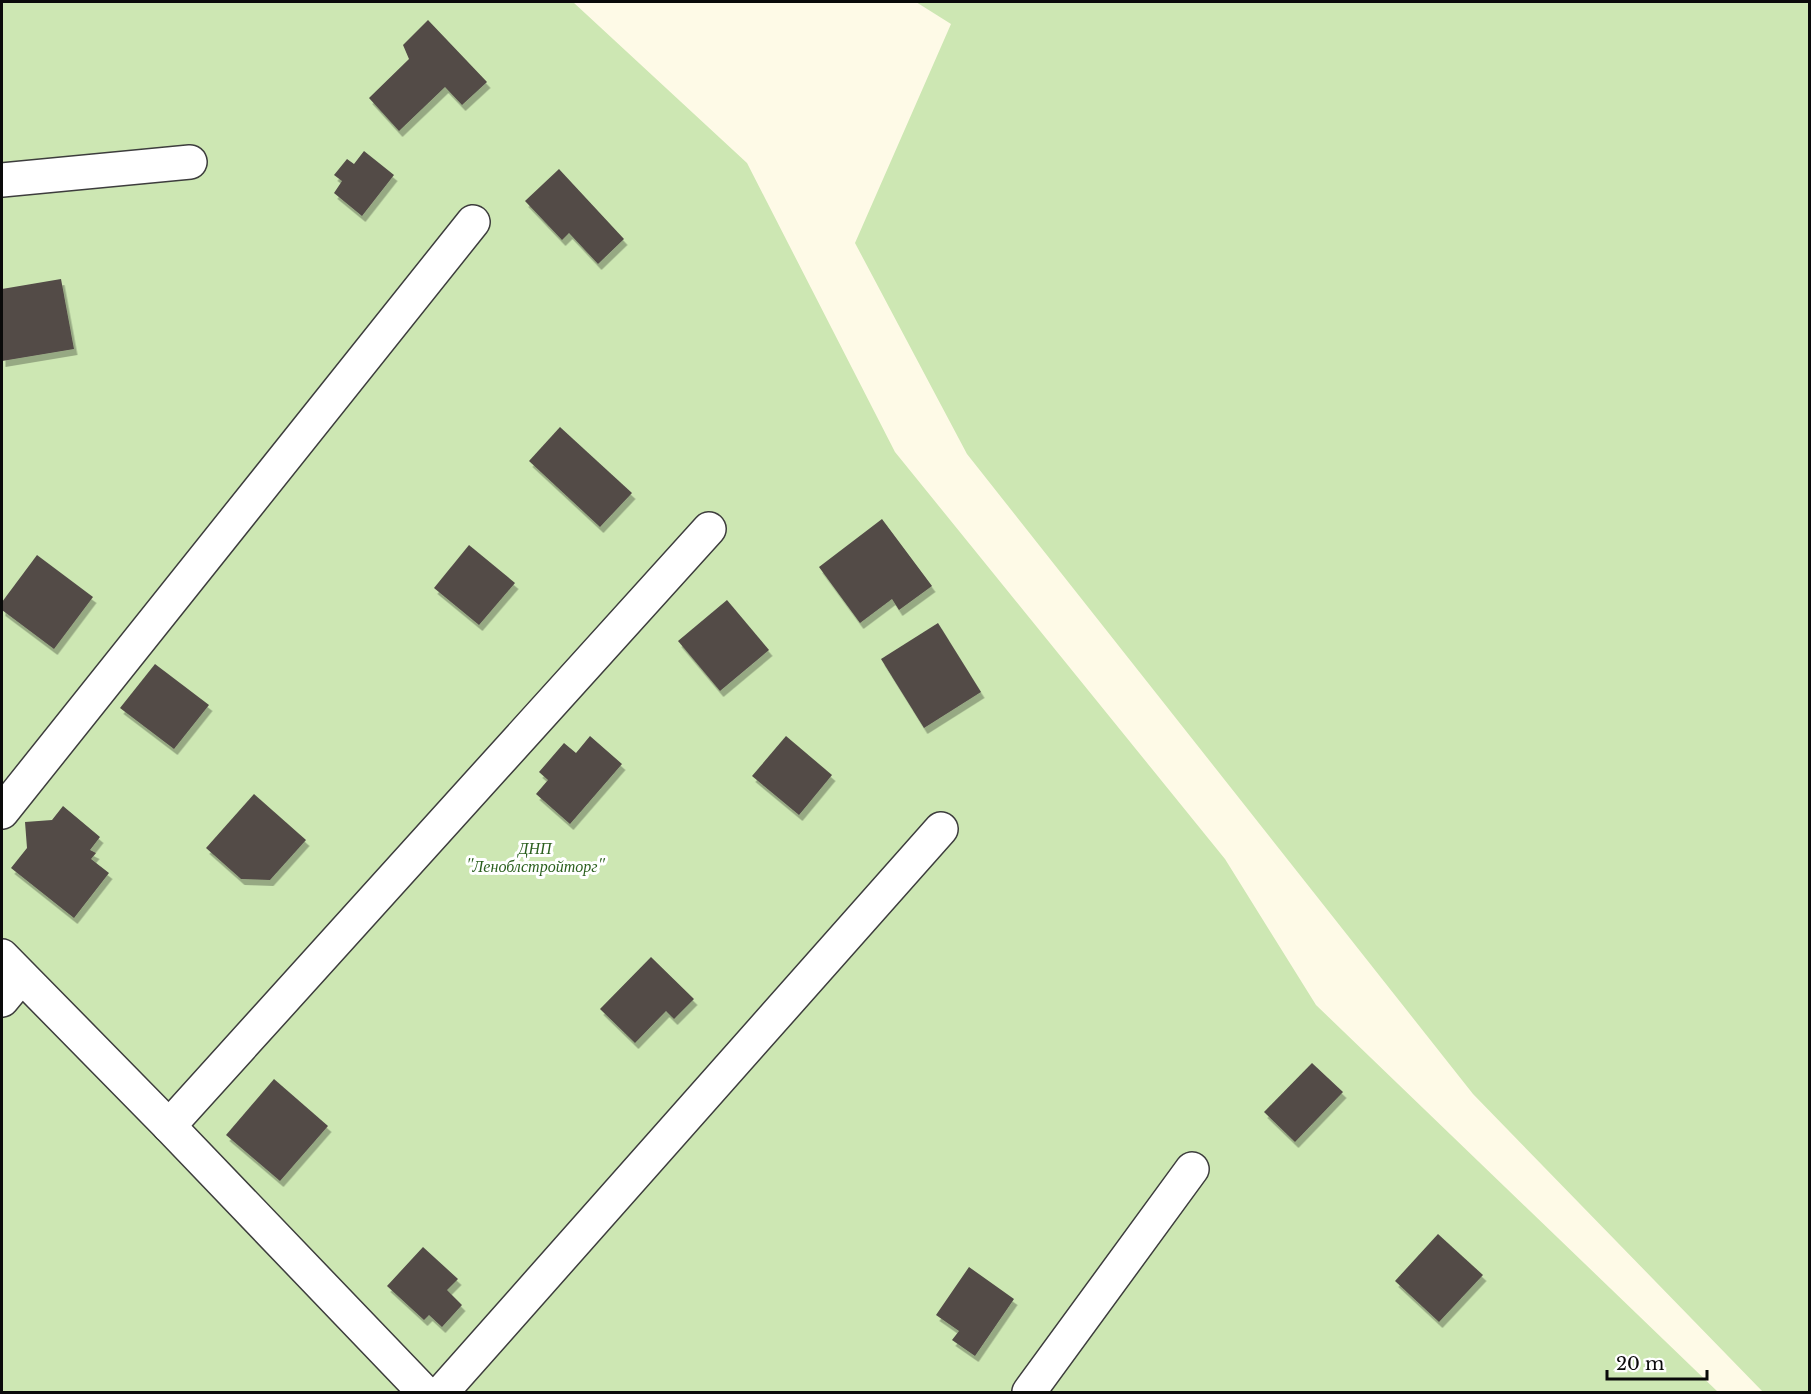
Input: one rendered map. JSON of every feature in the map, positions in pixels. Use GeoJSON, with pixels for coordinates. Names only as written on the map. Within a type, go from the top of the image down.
{"type":"FeatureCollection","features":[{"type":"Feature","properties":{"kind":"street"},"geometry":{"type":"LineString","coordinates":[[2,180],[190,162]]}},
{"type":"Feature","properties":{"kind":"street"},"geometry":{"type":"LineString","coordinates":[[2,812],[473,222]]}},
{"type":"Feature","properties":{"kind":"street"},"geometry":{"type":"LineString","coordinates":[[169,1126],[709,529]]}},
{"type":"Feature","properties":{"kind":"street"},"geometry":{"type":"LineString","coordinates":[[442,1392],[941,828]]}},
{"type":"Feature","properties":{"kind":"street"},"geometry":{"type":"LineString","coordinates":[[8,978],[169,1126],[424,1392]]}},
{"type":"Feature","properties":{"kind":"street"},"geometry":{"type":"LineString","coordinates":[[1029,1392],[1192,1169]]}},
{"type":"Feature","properties":{"kind":"green space","name":"ДНП ''Леноблстройторг''"},"geometry":{"type":"Polygon","coordinates":[[[2,2],[573,2],[747,163],[895,452],[1225,859],[1316,1005],[1718,1392],[2,1392],[2,2]]]}},
{"type":"Feature","properties":{"kind":"green space"},"geometry":{"type":"Polygon","coordinates":[[[916,2],[1809,2],[1809,1392],[1763,1392],[1473,1094],[967,454],[855,243],[951,24],[916,2]]]}},
{"type":"Feature","properties":{"kind":"building"},"geometry":{"type":"Polygon","coordinates":[[[428,20],[487,82],[462,105],[445,87],[399,131],[369,98],[409,59],[403,45],[428,20]]]}},
{"type":"Feature","properties":{"kind":"building"},"geometry":{"type":"Polygon","coordinates":[[[364,151],[394,175],[362,216],[334,193],[342,181],[334,175],[347,159],[354,164],[364,151]]]}},
{"type":"Feature","properties":{"kind":"building"},"geometry":{"type":"Polygon","coordinates":[[[559,169],[624,239],[598,264],[569,233],[562,240],[525,201],[559,169]]]}},
{"type":"Feature","properties":{"kind":"building"},"geometry":{"type":"Polygon","coordinates":[[[61,279],[74,349],[2,361],[2,289],[61,279]]]}},
{"type":"Feature","properties":{"kind":"building"},"geometry":{"type":"Polygon","coordinates":[[[560,427],[632,493],[600,527],[529,461],[560,427]]]}},
{"type":"Feature","properties":{"kind":"building"},"geometry":{"type":"Polygon","coordinates":[[[882,519],[932,586],[899,610],[892,599],[860,623],[819,567],[882,519]]]}},
{"type":"Feature","properties":{"kind":"building"},"geometry":{"type":"Polygon","coordinates":[[[469,545],[515,583],[479,625],[434,588],[469,545]]]}},
{"type":"Feature","properties":{"kind":"building"},"geometry":{"type":"Polygon","coordinates":[[[37,555],[93,597],[54,649],[2,610],[2,602],[37,555]]]}},
{"type":"Feature","properties":{"kind":"building"},"geometry":{"type":"Polygon","coordinates":[[[727,600],[769,650],[720,691],[678,641],[727,600]]]}},
{"type":"Feature","properties":{"kind":"building"},"geometry":{"type":"Polygon","coordinates":[[[938,623],[981,692],[924,728],[881,659],[938,623]]]}},
{"type":"Feature","properties":{"kind":"building"},"geometry":{"type":"Polygon","coordinates":[[[155,664],[209,705],[174,749],[120,708],[155,664]]]}},
{"type":"Feature","properties":{"kind":"building"},"geometry":{"type":"Polygon","coordinates":[[[590,736],[622,764],[570,824],[536,794],[548,780],[539,772],[564,743],[576,753],[590,736]]]}},
{"type":"Feature","properties":{"kind":"building"},"geometry":{"type":"Polygon","coordinates":[[[786,736],[832,775],[799,815],[752,776],[786,736]]]}},
{"type":"Feature","properties":{"kind":"building"},"geometry":{"type":"Polygon","coordinates":[[[254,794],[306,840],[270,880],[241,879],[206,848],[254,794]]]}},
{"type":"Feature","properties":{"kind":"building"},"geometry":{"type":"Polygon","coordinates":[[[63,806],[100,837],[90,850],[96,853],[91,859],[109,873],[74,918],[11,868],[27,848],[25,822],[52,820],[63,806]]]}},
{"type":"Feature","properties":{"kind":"building"},"geometry":{"type":"Polygon","coordinates":[[[651,957],[694,999],[674,1019],[666,1011],[635,1043],[600,1009],[651,957]]]}},
{"type":"Feature","properties":{"kind":"building"},"geometry":{"type":"Polygon","coordinates":[[[1312,1063],[1343,1092],[1295,1142],[1264,1112],[1312,1063]]]}},
{"type":"Feature","properties":{"kind":"building"},"geometry":{"type":"Polygon","coordinates":[[[274,1079],[328,1126],[280,1181],[226,1135],[274,1079]]]}},
{"type":"Feature","properties":{"kind":"building"},"geometry":{"type":"Polygon","coordinates":[[[1438,1234],[1483,1275],[1439,1322],[1395,1281],[1438,1234]]]}},
{"type":"Feature","properties":{"kind":"building"},"geometry":{"type":"Polygon","coordinates":[[[423,1247],[458,1279],[447,1290],[462,1305],[442,1327],[429,1315],[424,1320],[387,1286],[423,1247]]]}},
{"type":"Feature","properties":{"kind":"building"},"geometry":{"type":"Polygon","coordinates":[[[969,1267],[1014,1299],[975,1356],[952,1340],[959,1331],[936,1315],[969,1267]]]}}]}
